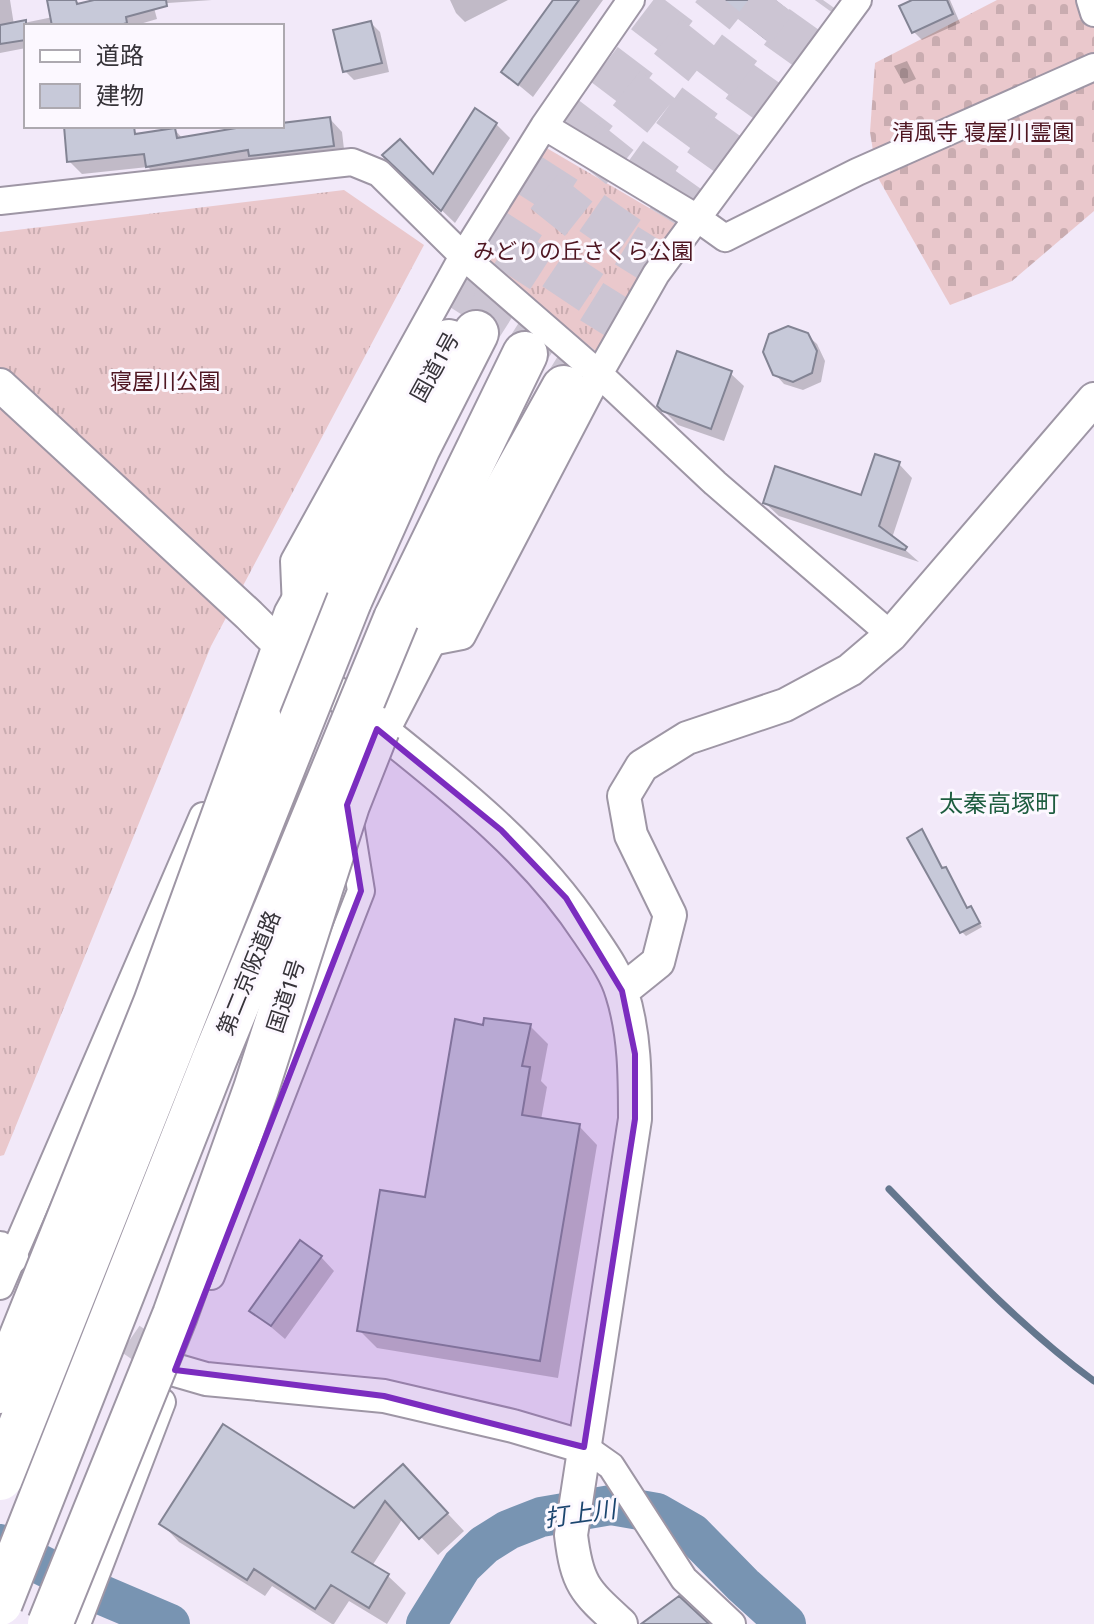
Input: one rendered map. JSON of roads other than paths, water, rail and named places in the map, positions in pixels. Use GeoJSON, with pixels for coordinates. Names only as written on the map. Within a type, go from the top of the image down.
{"type":"FeatureCollection","features":[{"type":"Feature","properties":{"kind":"highway","name":"国道1号"},"geometry":{"type":"LineString","coordinates":[[0,1391],[156,1003],[289,632],[470,324]]}},
{"type":"Feature","properties":{"kind":"highway","name":"第二京阪道路"},"geometry":{"type":"LineString","coordinates":[[0,1478],[349,601],[470,324]]}},
{"type":"Feature","properties":{"kind":"highway","name":"第二京阪道路"},"geometry":{"type":"LineString","coordinates":[[0,1603],[214,1060],[408,631],[525,354]]}},
{"type":"Feature","properties":{"kind":"highway","name":"国道1号"},"geometry":{"type":"LineString","coordinates":[[50,1624],[175,1315],[256,1089],[347,805],[377,729],[408,631],[582,381]]}},
{"type":"Feature","properties":{"kind":"street"},"geometry":{"type":"LineString","coordinates":[[289,632],[294,561],[463,256],[544,126],[631,0]]}},
{"type":"Feature","properties":{"kind":"street"},"geometry":{"type":"LineString","coordinates":[[582,381],[656,274],[858,0]]}},
{"type":"Feature","properties":{"kind":"street"},"geometry":{"type":"LineString","coordinates":[[1090,0],[1094,13]]}},
{"type":"Feature","properties":{"kind":"street"},"geometry":{"type":"LineString","coordinates":[[544,126],[725,238],[857,172],[1094,67]]}},
{"type":"Feature","properties":{"kind":"street"},"geometry":{"type":"LineString","coordinates":[[0,201],[352,162],[379,173],[582,381],[715,483],[891,635]]}},
{"type":"Feature","properties":{"kind":"street"},"geometry":{"type":"LineString","coordinates":[[0,385],[249,615],[289,632],[377,729],[501,830],[566,898],[622,991],[635,1054],[635,1119],[571,1535],[580,1581],[621,1624]]}},
{"type":"Feature","properties":{"kind":"street"},"geometry":{"type":"LineString","coordinates":[[622,991],[658,962],[670,915],[631,835],[624,796],[642,766],[687,738],[785,705],[850,670],[891,635],[1094,399]]}},
{"type":"Feature","properties":{"kind":"street"},"geometry":{"type":"LineString","coordinates":[[4,1264],[231,751],[259,719]]}},
{"type":"Feature","properties":{"kind":"street"},"geometry":{"type":"LineString","coordinates":[[77,1624],[361,891],[347,805]]}},
{"type":"Feature","properties":{"kind":"street"},"geometry":{"type":"LineString","coordinates":[[175,1370],[206,1379],[384,1396],[513,1426],[584,1447],[611,1466],[684,1579],[732,1624]]}},
{"type":"Feature","properties":{"kind":"waterway"},"geometry":{"type":"LineString","coordinates":[[889,1189],[1013,1314],[1094,1381]]}},
{"type":"Feature","properties":{"kind":"waterway","name":"打上川"},"geometry":{"type":"LineString","coordinates":[[426,1624],[462,1566],[484,1545],[508,1530],[541,1517],[611,1505],[657,1513],[692,1533],[786,1624]]}},
{"type":"Feature","properties":{"kind":"waterway","name":"打上川"},"geometry":{"type":"LineString","coordinates":[[0,1544],[95,1592],[170,1624]]}},
{"type":"Feature","properties":{"kind":"tunnel"},"geometry":{"type":"LineString","coordinates":[[464,316],[589,121],[681,0]]}},
{"type":"Feature","properties":{"kind":"tunnel"},"geometry":{"type":"LineString","coordinates":[[476,333],[544,227],[725,0]]}},
{"type":"Feature","properties":{"kind":"tunnel"},"geometry":{"type":"LineString","coordinates":[[525,354],[646,174],[776,0]]}},
{"type":"Feature","properties":{"kind":"tunnel"},"geometry":{"type":"LineString","coordinates":[[564,388],[685,193],[823,0]]}},
{"type":"Feature","properties":{"kind":"tunnel"},"geometry":{"type":"LineString","coordinates":[[12,1257],[174,1369]]}},
{"type":"Feature","properties":{"kind":"district","name":"太秦高塚町"},"geometry":{"type":"Point","coordinates":[999,804]}},
{"type":"Feature","properties":{"kind":"park label","name":"清風寺 寝屋川霊園"},"geometry":{"type":"Point","coordinates":[983,132]}},
{"type":"Feature","properties":{"kind":"park label","name":"みどりの丘さくら公園"},"geometry":{"type":"Point","coordinates":[583,251]}},
{"type":"Feature","properties":{"kind":"park label","name":"寝屋川公園"},"geometry":{"type":"Point","coordinates":[165,381]}}]}
